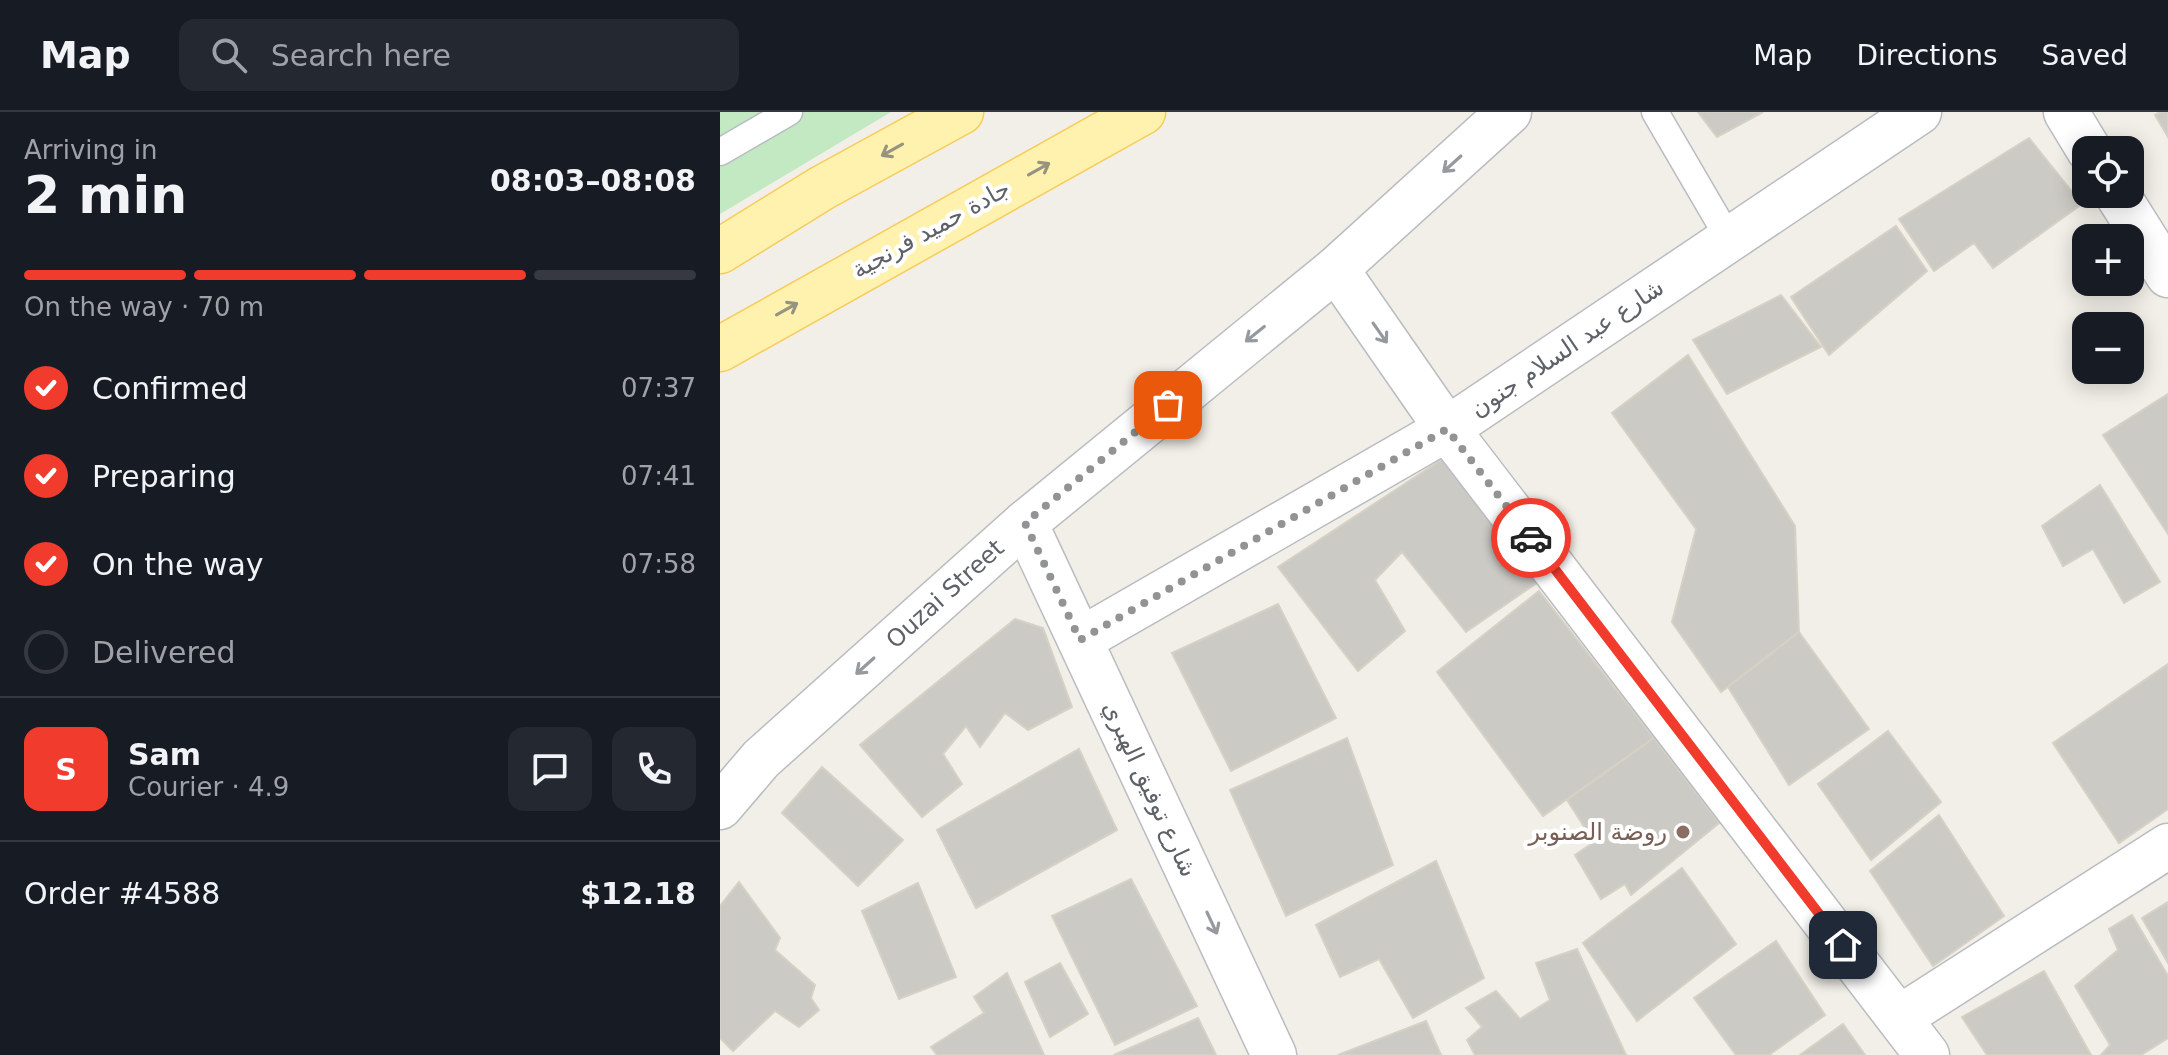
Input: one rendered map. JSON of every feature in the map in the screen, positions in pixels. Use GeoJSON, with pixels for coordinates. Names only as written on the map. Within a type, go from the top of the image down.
{"type":"FeatureCollection","features":[{"type":"Feature","properties":{"kind":"main road"},"geometry":{"type":"LineString","coordinates":[[720,251],[822,188],[961,112]]}},
{"type":"Feature","properties":{"kind":"main road","name":"جادة حميد فرنجية"},"geometry":{"type":"LineString","coordinates":[[720,349],[1143,112]]}},
{"type":"Feature","properties":{"kind":"street","name":"Ouzai Street"},"geometry":{"type":"LineString","coordinates":[[720,807],[761,759],[1025,523],[1336,269],[1509,112]]}},
{"type":"Feature","properties":{"kind":"street","name":"شارع عبد السلام جنون"},"geometry":{"type":"LineString","coordinates":[[1080,640],[1447,429],[1728,237],[1919,112]]}},
{"type":"Feature","properties":{"kind":"street"},"geometry":{"type":"LineString","coordinates":[[2066,112],[2081,136]]}},
{"type":"Feature","properties":{"kind":"street"},"geometry":{"type":"LineString","coordinates":[[2126,208],[2168,275]]}},
{"type":"Feature","properties":{"kind":"street"},"geometry":{"type":"LineString","coordinates":[[1336,269],[1447,429],[1927,1055]]}},
{"type":"Feature","properties":{"kind":"street","name":"شارع توفيق الهبري"},"geometry":{"type":"LineString","coordinates":[[1025,523],[1274,1055]]}},
{"type":"Feature","properties":{"kind":"street"},"geometry":{"type":"LineString","coordinates":[[1899,1018],[2168,846]]}},
{"type":"Feature","properties":{"kind":"lane"},"geometry":{"type":"LineString","coordinates":[[720,152],[789,112]]}},
{"type":"Feature","properties":{"kind":"lane"},"geometry":{"type":"LineString","coordinates":[[1655,112],[1728,237]]}},
{"type":"Feature","properties":{"kind":"green space"},"geometry":{"type":"Polygon","coordinates":[[[720,112],[891,112],[720,214],[720,112]]]}},
{"type":"Feature","properties":{"kind":"building"},"geometry":{"type":"Polygon","coordinates":[[[1698,112],[1763,112],[1717,137],[1698,112]]]}},
{"type":"Feature","properties":{"kind":"building"},"geometry":{"type":"Polygon","coordinates":[[[2168,112],[2168,137],[2155,115],[2168,112]]]}},
{"type":"Feature","properties":{"kind":"building"},"geometry":{"type":"Polygon","coordinates":[[[2029,138],[2072,192],[2072,208],[2076,208],[1993,268],[1974,243],[1934,271],[1899,219],[2029,138]]]}},
{"type":"Feature","properties":{"kind":"building"},"geometry":{"type":"Polygon","coordinates":[[[1896,226],[1927,271],[1829,355],[1791,297],[1896,226]]]}},
{"type":"Feature","properties":{"kind":"building"},"geometry":{"type":"Polygon","coordinates":[[[1781,295],[1821,347],[1727,394],[1693,340],[1781,295]]]}},
{"type":"Feature","properties":{"kind":"building"},"geometry":{"type":"Polygon","coordinates":[[[1688,355],[1795,526],[1799,632],[1721,692],[1672,622],[1696,529],[1612,413],[1688,355]]]}},
{"type":"Feature","properties":{"kind":"building"},"geometry":{"type":"Polygon","coordinates":[[[2168,394],[2168,534],[2103,435],[2168,394]]]}},
{"type":"Feature","properties":{"kind":"building"},"geometry":{"type":"Polygon","coordinates":[[[1444,458],[1538,582],[1466,632],[1402,552],[1375,580],[1405,631],[1358,671],[1278,567],[1444,458]]]}},
{"type":"Feature","properties":{"kind":"building"},"geometry":{"type":"Polygon","coordinates":[[[2100,485],[2160,582],[2124,603],[2093,549],[2063,566],[2042,526],[2100,485]]]}},
{"type":"Feature","properties":{"kind":"building"},"geometry":{"type":"Polygon","coordinates":[[[1539,591],[1654,738],[1543,816],[1437,672],[1539,591]]]}},
{"type":"Feature","properties":{"kind":"building"},"geometry":{"type":"Polygon","coordinates":[[[1278,604],[1336,718],[1231,771],[1172,653],[1278,604]]]}},
{"type":"Feature","properties":{"kind":"building"},"geometry":{"type":"Polygon","coordinates":[[[1015,619],[1043,628],[1072,707],[1028,730],[1005,713],[980,747],[966,726],[943,754],[962,784],[922,817],[860,745],[1015,619]]]}},
{"type":"Feature","properties":{"kind":"building"},"geometry":{"type":"Polygon","coordinates":[[[1799,632],[1869,729],[1789,785],[1728,687],[1799,632]]]}},
{"type":"Feature","properties":{"kind":"building"},"geometry":{"type":"Polygon","coordinates":[[[2168,664],[2168,809],[2119,843],[2053,743],[2168,664]]]}},
{"type":"Feature","properties":{"kind":"building"},"geometry":{"type":"Polygon","coordinates":[[[1888,731],[1941,802],[1871,860],[1818,784],[1888,731]]]}},
{"type":"Feature","properties":{"kind":"building"},"geometry":{"type":"Polygon","coordinates":[[[1347,738],[1393,865],[1286,916],[1230,790],[1347,738]]]}},
{"type":"Feature","properties":{"kind":"building"},"geometry":{"type":"Polygon","coordinates":[[[1654,738],[1719,823],[1631,895],[1625,884],[1601,899],[1575,855],[1594,842],[1567,800],[1654,738]]]}},
{"type":"Feature","properties":{"kind":"building"},"geometry":{"type":"Polygon","coordinates":[[[1079,749],[1117,830],[976,908],[937,830],[1079,749]]]}},
{"type":"Feature","properties":{"kind":"building"},"geometry":{"type":"Polygon","coordinates":[[[822,767],[903,840],[858,886],[782,813],[822,767]]]}},
{"type":"Feature","properties":{"kind":"building"},"geometry":{"type":"Polygon","coordinates":[[[1939,815],[2004,916],[1933,966],[1870,871],[1939,815]]]}},
{"type":"Feature","properties":{"kind":"building"},"geometry":{"type":"Polygon","coordinates":[[[1436,861],[1484,978],[1413,1018],[1379,959],[1340,977],[1316,925],[1436,861]]]}},
{"type":"Feature","properties":{"kind":"building"},"geometry":{"type":"Polygon","coordinates":[[[1682,868],[1736,944],[1637,1021],[1583,943],[1682,868]]]}},
{"type":"Feature","properties":{"kind":"building"},"geometry":{"type":"Polygon","coordinates":[[[1131,879],[1197,1006],[1115,1045],[1052,916],[1131,879]]]}},
{"type":"Feature","properties":{"kind":"building"},"geometry":{"type":"Polygon","coordinates":[[[739,882],[780,938],[775,950],[815,985],[811,998],[819,1010],[799,1027],[775,1011],[733,1051],[720,1038],[720,906],[739,882]]]}},
{"type":"Feature","properties":{"kind":"building"},"geometry":{"type":"Polygon","coordinates":[[[918,883],[956,977],[899,999],[862,911],[918,883]]]}},
{"type":"Feature","properties":{"kind":"building"},"geometry":{"type":"Polygon","coordinates":[[[2168,902],[2168,963],[2142,918],[2168,902]]]}},
{"type":"Feature","properties":{"kind":"building"},"geometry":{"type":"Polygon","coordinates":[[[2132,915],[2168,976],[2168,1038],[2141,1055],[2101,1055],[2110,1045],[2075,986],[2118,950],[2109,929],[2132,915]]]}},
{"type":"Feature","properties":{"kind":"building"},"geometry":{"type":"Polygon","coordinates":[[[1776,941],[1825,1015],[1769,1055],[1736,1055],[1694,998],[1776,941]]]}},
{"type":"Feature","properties":{"kind":"building"},"geometry":{"type":"Polygon","coordinates":[[[1577,949],[1626,1055],[1475,1055],[1467,1040],[1482,1027],[1466,1008],[1496,991],[1520,1019],[1550,1000],[1536,963],[1577,949]]]}},
{"type":"Feature","properties":{"kind":"building"},"geometry":{"type":"Polygon","coordinates":[[[1060,963],[1088,1014],[1050,1037],[1025,982],[1060,963]]]}},
{"type":"Feature","properties":{"kind":"building"},"geometry":{"type":"Polygon","coordinates":[[[2044,971],[2091,1055],[1987,1055],[1962,1017],[2044,971]]]}},
{"type":"Feature","properties":{"kind":"building"},"geometry":{"type":"Polygon","coordinates":[[[1007,973],[1044,1055],[937,1055],[931,1047],[984,1013],[974,997],[1007,973]]]}},
{"type":"Feature","properties":{"kind":"building"},"geometry":{"type":"Polygon","coordinates":[[[1198,1018],[1216,1055],[1114,1055],[1198,1018]]]}},
{"type":"Feature","properties":{"kind":"building"},"geometry":{"type":"Polygon","coordinates":[[[1426,1021],[1441,1055],[1338,1055],[1426,1021]]]}},
{"type":"Feature","properties":{"kind":"building"},"geometry":{"type":"Polygon","coordinates":[[[1843,1024],[1865,1055],[1800,1055],[1843,1024]]]}},
{"type":"Feature","properties":{"kind":"way so far"},"geometry":{"type":"LineString","coordinates":[[1168,405],[1025,523],[1080,640],[1447,429],[1531,538]]}},
{"type":"Feature","properties":{"kind":"place","name":"روضة الصنوبر"},"geometry":{"type":"Point","coordinates":[1683,832]}},
{"type":"Feature","properties":{"kind":"route"},"geometry":{"type":"LineString","coordinates":[[1531,538],[1843,945]]}}]}
